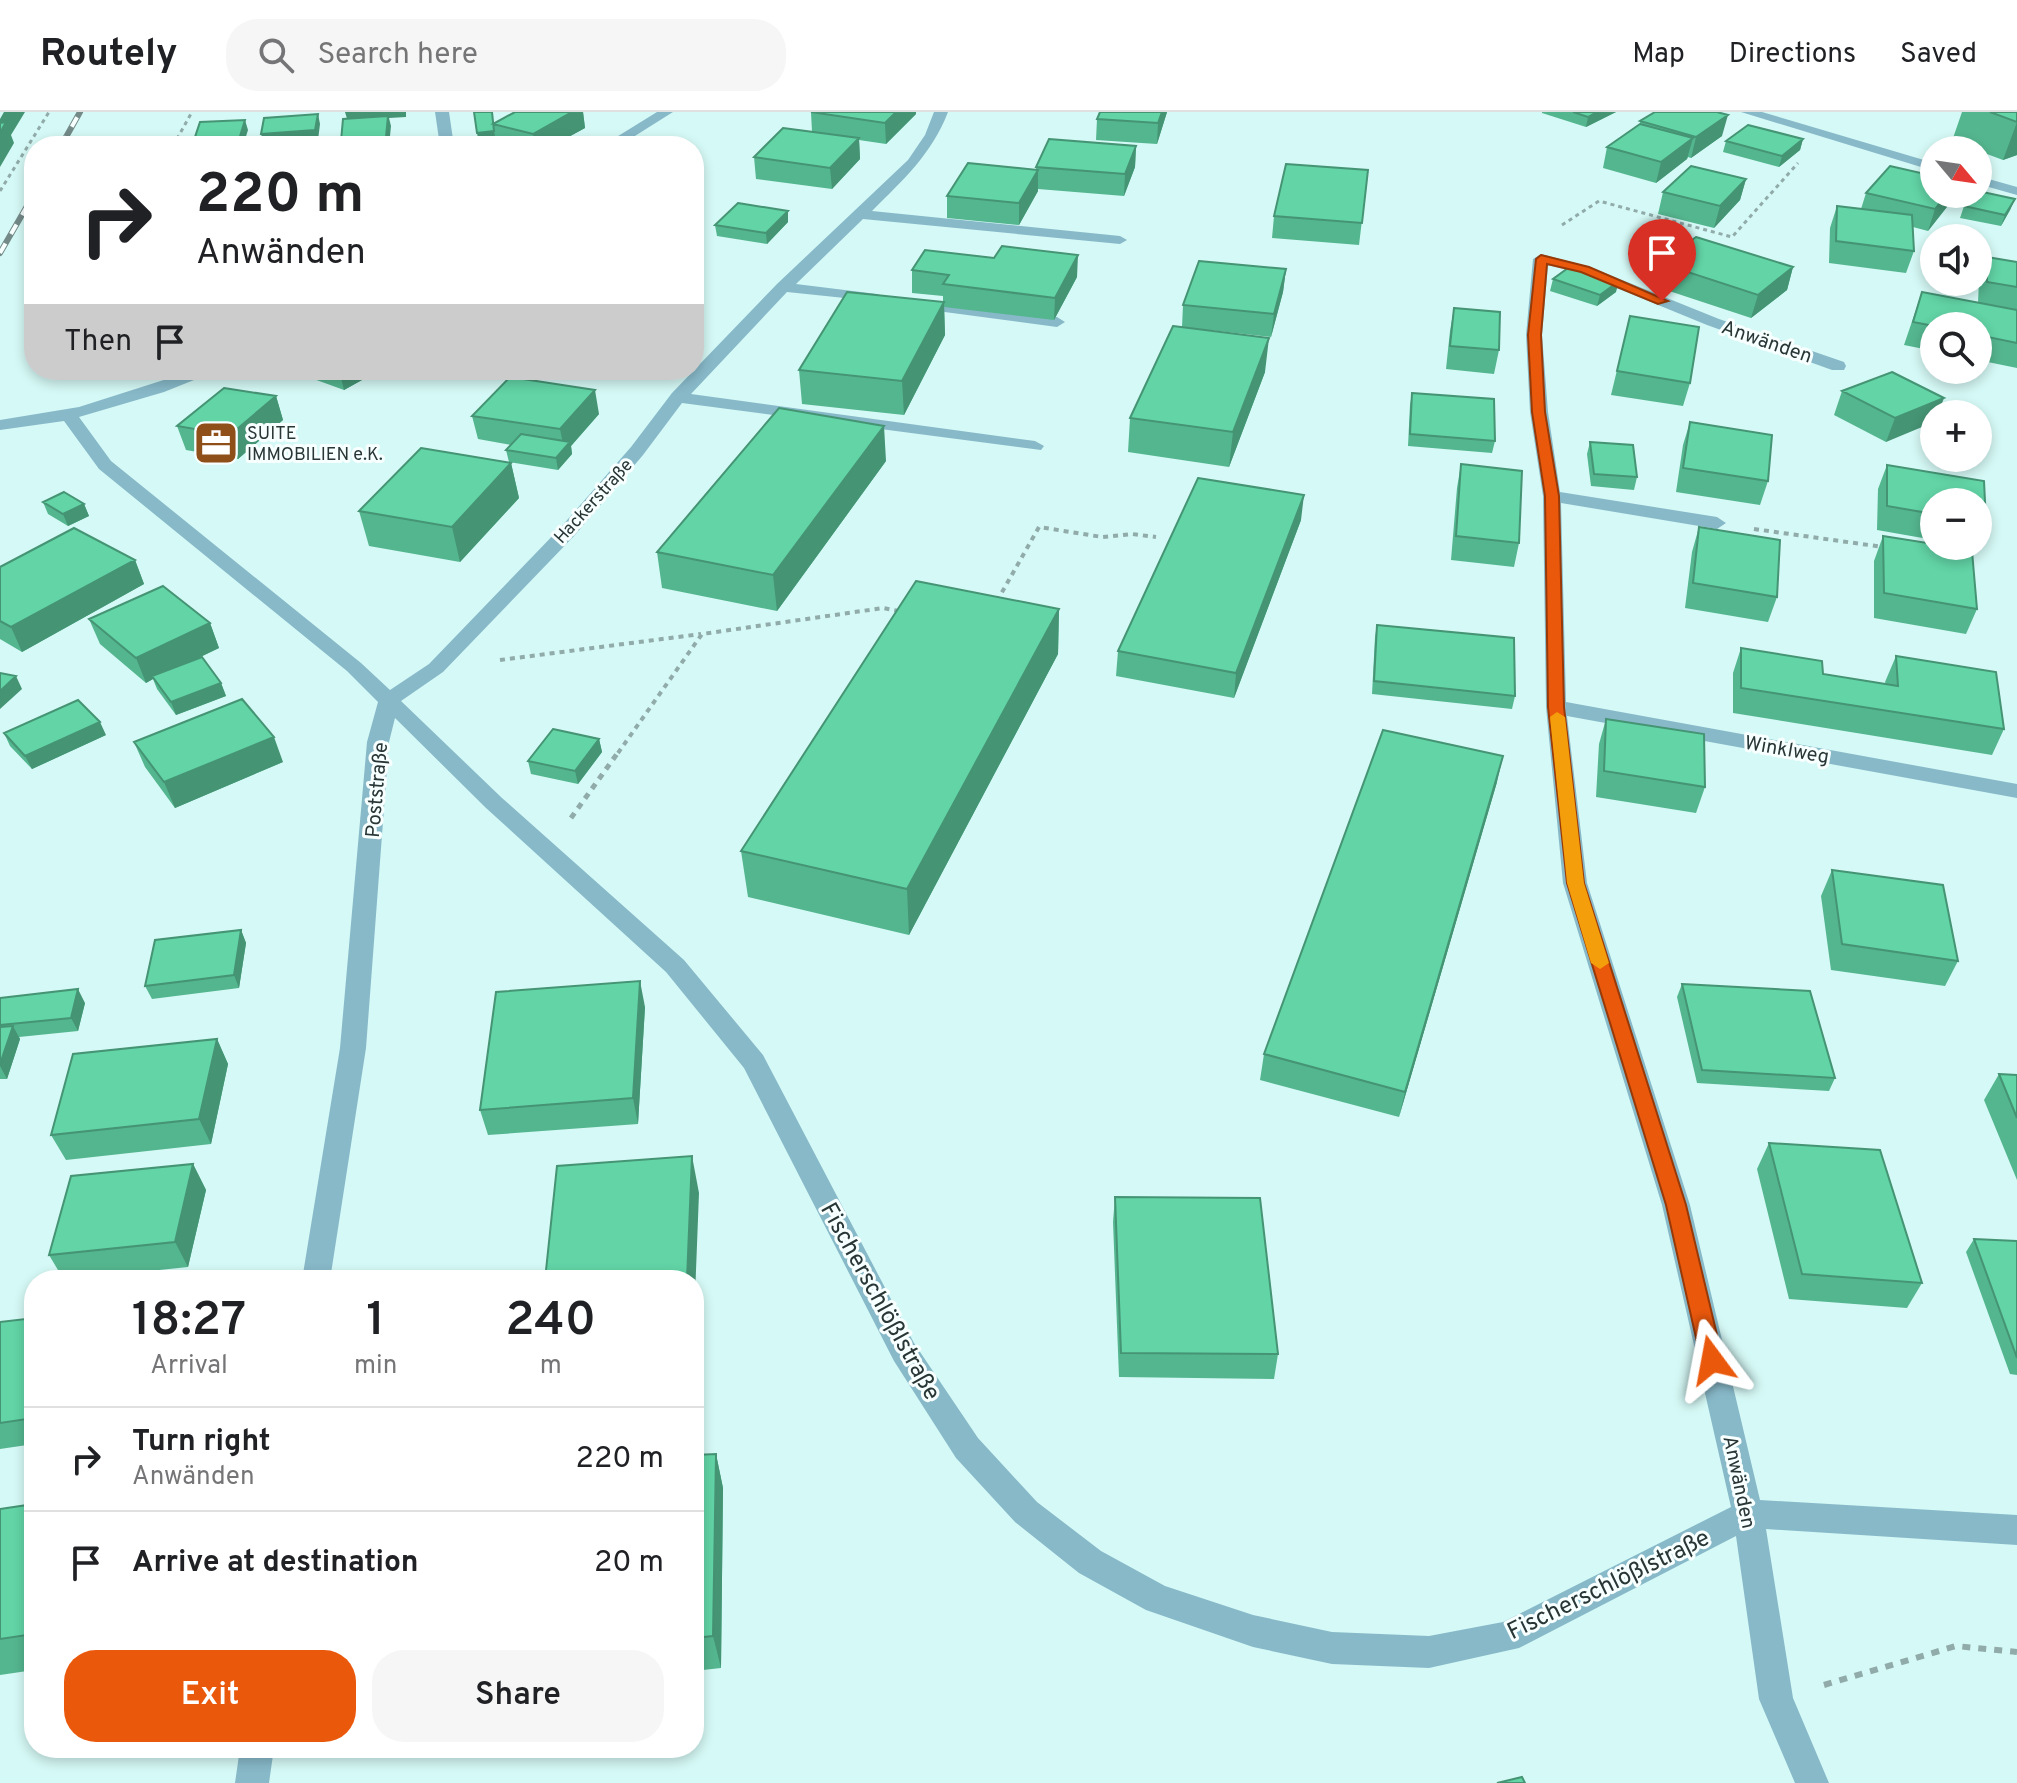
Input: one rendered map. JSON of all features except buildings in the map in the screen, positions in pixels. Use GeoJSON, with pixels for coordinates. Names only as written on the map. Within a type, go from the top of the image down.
{"type":"FeatureCollection","features":[{"type":"Feature","properties":{"kind":"street"},"geometry":{"type":"LineString","coordinates":[[442,112],[446,136]]}},
{"type":"Feature","properties":{"kind":"street"},"geometry":{"type":"LineString","coordinates":[[626,136],[666,112]]}},
{"type":"Feature","properties":{"kind":"street","name":"Hackerstraße"},"geometry":{"type":"LineString","coordinates":[[704,370],[783,287],[913,163],[932,135],[941,112]]}},
{"type":"Feature","properties":{"kind":"street"},"geometry":{"type":"LineString","coordinates":[[1748,112],[1920,163]]}},
{"type":"Feature","properties":{"kind":"street"},"geometry":{"type":"LineString","coordinates":[[1992,184],[2017,191]]}},
{"type":"Feature","properties":{"kind":"street"},"geometry":{"type":"LineString","coordinates":[[859,214],[1120,240]]}},
{"type":"Feature","properties":{"kind":"street","name":"Anwänden"},"geometry":{"type":"LineString","coordinates":[[1776,1699],[1748,1514],[1676,1205],[1575,883],[1556,707],[1552,496],[1539,412],[1534,335],[1541,259],[1585,270],[1713,322],[1838,366]]}},
{"type":"Feature","properties":{"kind":"street"},"geometry":{"type":"LineString","coordinates":[[783,287],[1057,322]]}},
{"type":"Feature","properties":{"kind":"street"},"geometry":{"type":"LineString","coordinates":[[0,425],[70,417],[181,380]]}},
{"type":"Feature","properties":{"kind":"street","name":"Hackerstraße"},"geometry":{"type":"LineString","coordinates":[[389,700],[436,668],[568,531],[694,380]]}},
{"type":"Feature","properties":{"kind":"street"},"geometry":{"type":"LineString","coordinates":[[678,397],[1035,446]]}},
{"type":"Feature","properties":{"kind":"street"},"geometry":{"type":"LineString","coordinates":[[70,417],[105,465],[354,667],[389,700]]}},
{"type":"Feature","properties":{"kind":"street"},"geometry":{"type":"LineString","coordinates":[[1552,496],[1717,523]]}},
{"type":"Feature","properties":{"kind":"street","name":"Fischerschlößlstraße"},"geometry":{"type":"LineString","coordinates":[[389,700],[539,844],[675,966],[754,1062],[904,1352],[967,1448],[1026,1512],[1090,1562],[1157,1599],[1253,1631],[1332,1648],[1429,1652],[1507,1637],[1748,1514]]}},
{"type":"Feature","properties":{"kind":"street","name":"Poststraße"},"geometry":{"type":"LineString","coordinates":[[317,1270],[353,1048],[378,742],[389,700]]}},
{"type":"Feature","properties":{"kind":"street","name":"Winklweg"},"geometry":{"type":"LineString","coordinates":[[1556,707],[2017,791]]}},
{"type":"Feature","properties":{"kind":"street"},"geometry":{"type":"LineString","coordinates":[[1748,1514],[2017,1530]]}},
{"type":"Feature","properties":{"kind":"street"},"geometry":{"type":"LineString","coordinates":[[1776,1699],[1812,1783]]}},
{"type":"Feature","properties":{"kind":"street"},"geometry":{"type":"LineString","coordinates":[[252,1783],[256,1758]]}},
{"type":"Feature","properties":{"kind":"path"},"geometry":{"type":"LineString","coordinates":[[34,136],[49,112]]}},
{"type":"Feature","properties":{"kind":"path"},"geometry":{"type":"LineString","coordinates":[[179,136],[192,112]]}},
{"type":"Feature","properties":{"kind":"path"},"geometry":{"type":"LineString","coordinates":[[1541,259],[1543,237],[1599,201],[1732,237],[1823,135]]}},
{"type":"Feature","properties":{"kind":"path"},"geometry":{"type":"LineString","coordinates":[[0,191],[24,152]]}},
{"type":"Feature","properties":{"kind":"path"},"geometry":{"type":"LineString","coordinates":[[1717,523],[1898,549]]}},
{"type":"Feature","properties":{"kind":"path"},"geometry":{"type":"LineString","coordinates":[[990,614],[1039,527],[1102,537],[1132,534],[1156,537]]}},
{"type":"Feature","properties":{"kind":"path"},"geometry":{"type":"LineString","coordinates":[[436,668],[883,608],[912,613]]}},
{"type":"Feature","properties":{"kind":"path"},"geometry":{"type":"LineString","coordinates":[[539,844],[563,830],[702,634]]}},
{"type":"Feature","properties":{"kind":"path"},"geometry":{"type":"LineString","coordinates":[[1776,1699],[1956,1646],[2017,1652]]}},
{"type":"Feature","properties":{"kind":"railway"},"geometry":{"type":"LineString","coordinates":[[67,136],[80,112]]}},
{"type":"Feature","properties":{"kind":"railway"},"geometry":{"type":"LineString","coordinates":[[0,253],[24,211]]}},
{"type":"Feature","properties":{"kind":"slow traffic"},"geometry":{"type":"LineString","coordinates":[[1557,717],[1575,883],[1600,963]]}},
{"type":"Feature","properties":{"kind":"place","name":"SUITE IMMOBILIEN e.K."},"geometry":{"type":"Point","coordinates":[216,443]}},
{"type":"Feature","properties":{"kind":"route"},"geometry":{"type":"LineString","coordinates":[[1662,301],[1585,270],[1541,259],[1534,335],[1539,412],[1552,496],[1556,707],[1575,883],[1676,1205],[1712,1360]]}}]}
